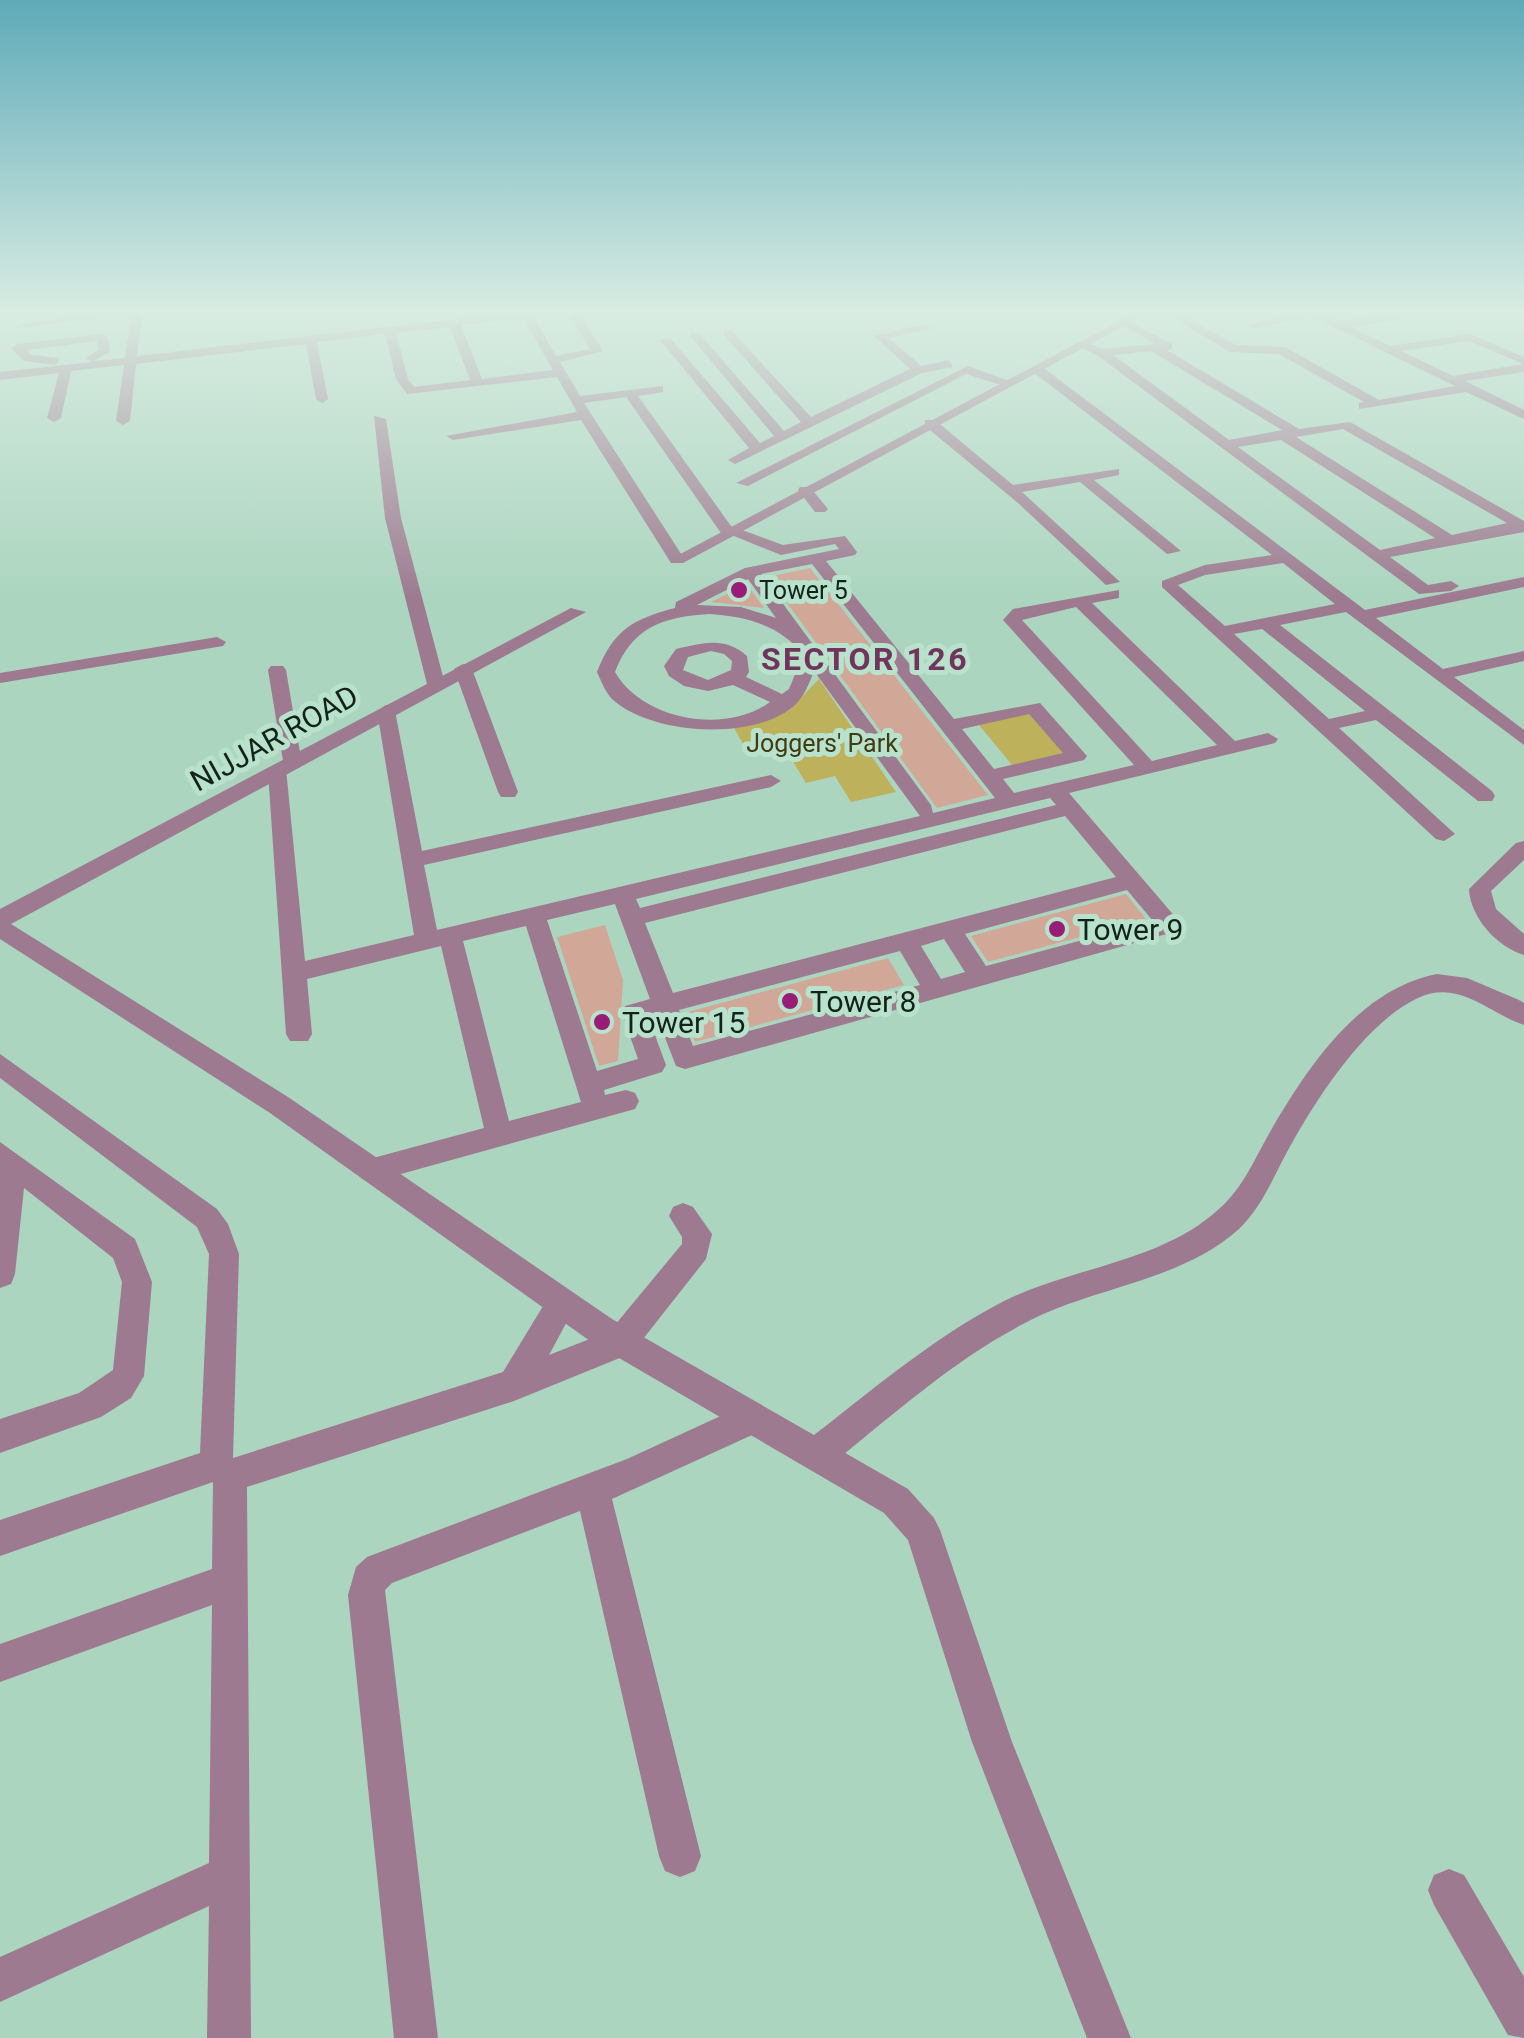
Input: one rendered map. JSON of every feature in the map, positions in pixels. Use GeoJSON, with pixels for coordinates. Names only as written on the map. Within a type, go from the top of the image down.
{"type":"FeatureCollection","features":[{"type":"Feature","properties":{"kind":"street"},"geometry":{"type":"LineString","coordinates":[[54,418],[56,409]]}},
{"type":"Feature","properties":{"kind":"street"},"geometry":{"type":"LineString","coordinates":[[122,421],[124,409]]}},
{"type":"Feature","properties":{"kind":"street"},"geometry":{"type":"LineString","coordinates":[[581,409],[677,560],[957,409]]}},
{"type":"Feature","properties":{"kind":"street"},"geometry":{"type":"LineString","coordinates":[[642,409],[734,530],[786,556],[816,559],[849,552],[839,539],[786,556],[751,570],[661,635]]}},
{"type":"Feature","properties":{"kind":"street"},"geometry":{"type":"LineString","coordinates":[[724,409],[757,448]]}},
{"type":"Feature","properties":{"kind":"street"},"geometry":{"type":"LineString","coordinates":[[758,409],[782,437]]}},
{"type":"Feature","properties":{"kind":"street"},"geometry":{"type":"LineString","coordinates":[[797,409],[810,424]]}},
{"type":"Feature","properties":{"kind":"street"},"geometry":{"type":"LineString","coordinates":[[735,460],[840,409]]}},
{"type":"Feature","properties":{"kind":"street"},"geometry":{"type":"LineString","coordinates":[[744,483],[878,409]]}},
{"type":"Feature","properties":{"kind":"street"},"geometry":{"type":"LineString","coordinates":[[1090,409],[1524,739]]}},
{"type":"Feature","properties":{"kind":"street"},"geometry":{"type":"LineString","coordinates":[[1176,409],[1420,587],[1431,590],[1524,572]]}},
{"type":"Feature","properties":{"kind":"street"},"geometry":{"type":"LineString","coordinates":[[1250,409],[1449,540]]}},
{"type":"Feature","properties":{"kind":"street"},"geometry":{"type":"LineString","coordinates":[[1269,409],[1282,417]]}},
{"type":"Feature","properties":{"kind":"street"},"geometry":{"type":"LineString","coordinates":[[1336,411],[1347,409]]}},
{"type":"Feature","properties":{"kind":"street"},"geometry":{"type":"LineString","coordinates":[[453,436],[585,415]]}},
{"type":"Feature","properties":{"kind":"street"},"geometry":{"type":"LineString","coordinates":[[379,420],[393,518],[436,684]]}},
{"type":"Feature","properties":{"kind":"street"},"geometry":{"type":"LineString","coordinates":[[930,423],[1112,588],[1079,600],[1018,613],[1012,620],[1148,768]]}},
{"type":"Feature","properties":{"kind":"street"},"geometry":{"type":"LineString","coordinates":[[1223,445],[1338,424],[1352,428],[1522,526]]}},
{"type":"Feature","properties":{"kind":"street"},"geometry":{"type":"LineString","coordinates":[[1008,490],[1114,472]]}},
{"type":"Feature","properties":{"kind":"street"},"geometry":{"type":"LineString","coordinates":[[1082,477],[1173,551]]}},
{"type":"Feature","properties":{"kind":"street"},"geometry":{"type":"LineString","coordinates":[[804,490],[820,509]]}},
{"type":"Feature","properties":{"kind":"street"},"geometry":{"type":"LineString","coordinates":[[1377,555],[1522,526]]}},
{"type":"Feature","properties":{"kind":"street"},"geometry":{"type":"LineString","coordinates":[[1286,558],[1168,582],[1170,588],[1444,834]]}},
{"type":"Feature","properties":{"kind":"street"},"geometry":{"type":"LineString","coordinates":[[816,559],[1010,801]]}},
{"type":"Feature","properties":{"kind":"street"},"geometry":{"type":"LineString","coordinates":[[751,570],[924,810]]}},
{"type":"Feature","properties":{"kind":"street"},"geometry":{"type":"LineString","coordinates":[[1220,632],[1524,582]]}},
{"type":"Feature","properties":{"kind":"street"},"geometry":{"type":"LineString","coordinates":[[1079,600],[1232,748]]}},
{"type":"Feature","properties":{"kind":"street"},"geometry":{"type":"LineString","coordinates":[[800,638],[762,617],[738,611],[698,610],[661,635],[609,654],[606,670],[612,687],[626,702],[647,714],[705,724],[764,714],[787,702],[802,688],[812,655]]}},
{"type":"Feature","properties":{"kind":"street","name":"NIJJAR ROAD"},"geometry":{"type":"LineString","coordinates":[[0,919],[577,612]]}},
{"type":"Feature","properties":{"kind":"street"},"geometry":{"type":"LineString","coordinates":[[1266,623],[1484,796]]}},
{"type":"Feature","properties":{"kind":"street"},"geometry":{"type":"LineString","coordinates":[[661,635],[730,650],[742,666],[734,678],[713,685],[680,678],[661,635]]}},
{"type":"Feature","properties":{"kind":"street"},"geometry":{"type":"LineString","coordinates":[[0,678],[217,642]]}},
{"type":"Feature","properties":{"kind":"street"},"geometry":{"type":"LineString","coordinates":[[1440,675],[1523,658]]}},
{"type":"Feature","properties":{"kind":"street"},"geometry":{"type":"LineString","coordinates":[[464,669],[508,792]]}},
{"type":"Feature","properties":{"kind":"street"},"geometry":{"type":"LineString","coordinates":[[277,670],[299,1034]]}},
{"type":"Feature","properties":{"kind":"street"},"geometry":{"type":"LineString","coordinates":[[734,678],[787,702]]}},
{"type":"Feature","properties":{"kind":"street"},"geometry":{"type":"LineString","coordinates":[[949,726],[1033,707],[1076,756],[990,776]]}},
{"type":"Feature","properties":{"kind":"street"},"geometry":{"type":"LineString","coordinates":[[386,711],[413,860],[499,1134]]}},
{"type":"Feature","properties":{"kind":"street"},"geometry":{"type":"LineString","coordinates":[[1324,726],[1380,713]]}},
{"type":"Feature","properties":{"kind":"street"},"geometry":{"type":"LineString","coordinates":[[632,918],[1062,799],[1148,768],[1268,739]]}},
{"type":"Feature","properties":{"kind":"street"},"geometry":{"type":"LineString","coordinates":[[413,860],[771,781]]}},
{"type":"Feature","properties":{"kind":"street"},"geometry":{"type":"LineString","coordinates":[[294,973],[1010,801],[1062,799]]}},
{"type":"Feature","properties":{"kind":"street"},"geometry":{"type":"LineString","coordinates":[[623,894],[685,1060],[1169,925],[1062,799]]}},
{"type":"Feature","properties":{"kind":"street"},"geometry":{"type":"LineString","coordinates":[[1524,848],[1480,889],[1479,896],[1495,921],[1524,946]]}},
{"type":"Feature","properties":{"kind":"street"},"geometry":{"type":"LineString","coordinates":[[372,1170],[499,1134],[593,1096],[653,1065],[634,1013],[1132,881]]}},
{"type":"Feature","properties":{"kind":"street"},"geometry":{"type":"LineString","coordinates":[[534,915],[593,1096]]}},
{"type":"Feature","properties":{"kind":"street"},"geometry":{"type":"LineString","coordinates":[[0,928],[279,1105],[621,1342],[880,1489],[922,1530],[992,1742],[1109,2038]]}},
{"type":"Feature","properties":{"kind":"street"},"geometry":{"type":"LineString","coordinates":[[950,929],[981,978]]}},
{"type":"Feature","properties":{"kind":"street"},"geometry":{"type":"LineString","coordinates":[[906,941],[935,990]]}},
{"type":"Feature","properties":{"kind":"street"},"geometry":{"type":"LineString","coordinates":[[817,1454],[966,1340],[1016,1311],[1174,1251],[1229,1219],[1244,1202],[1290,1120],[1350,1042],[1385,1006],[1407,992],[1451,982],[1474,987],[1524,1015]]}},
{"type":"Feature","properties":{"kind":"street"},"geometry":{"type":"LineString","coordinates":[[0,1064],[207,1218],[218,1233],[224,1254],[216,1464],[0,1538]]}},
{"type":"Feature","properties":{"kind":"street"},"geometry":{"type":"LineString","coordinates":[[593,1096],[626,1101]]}},
{"type":"Feature","properties":{"kind":"street"},"geometry":{"type":"LineString","coordinates":[[0,1274],[6,1159]]}},
{"type":"Feature","properties":{"kind":"street"},"geometry":{"type":"LineString","coordinates":[[0,1436],[106,1397],[122,1387],[128,1376],[137,1282],[125,1249],[6,1159]]}},
{"type":"Feature","properties":{"kind":"street"},"geometry":{"type":"LineString","coordinates":[[229,2038],[230,1476],[514,1385],[621,1342],[696,1248],[697,1234],[683,1216]]}},
{"type":"Feature","properties":{"kind":"street"},"geometry":{"type":"LineString","coordinates":[[514,1385],[562,1303]]}},
{"type":"Feature","properties":{"kind":"street"},"geometry":{"type":"LineString","coordinates":[[416,2038],[366,1595],[370,1580],[380,1570],[592,1489],[751,1418]]}},
{"type":"Feature","properties":{"kind":"street"},"geometry":{"type":"LineString","coordinates":[[592,1489],[680,1856]]}},
{"type":"Feature","properties":{"kind":"street"},"geometry":{"type":"LineString","coordinates":[[0,1663],[231,1580]]}},
{"type":"Feature","properties":{"kind":"street"},"geometry":{"type":"LineString","coordinates":[[0,1980],[230,1876]]}},
{"type":"Feature","properties":{"kind":"street"},"geometry":{"type":"LineString","coordinates":[[1449,1890],[1524,2019]]}},
{"type":"Feature","properties":{"kind":"green space","name":"Joggers' Park"},"geometry":{"type":"Polygon","coordinates":[[[819,679],[896,792],[851,802],[835,776],[806,783],[778,737],[743,744],[732,724],[788,711],[819,679]]]}},
{"type":"Feature","properties":{"kind":"green space"},"geometry":{"type":"Polygon","coordinates":[[[1033,707],[1077,756],[1016,770],[975,720],[1033,707]]]}},
{"type":"Feature","properties":{"kind":"building"},"geometry":{"type":"Polygon","coordinates":[[[810,568],[988,795],[937,808],[768,577],[810,568]]]}},
{"type":"Feature","properties":{"kind":"building","name":"Tower 5"},"geometry":{"type":"Polygon","coordinates":[[[747,584],[764,608],[711,602],[747,584]]]}},
{"type":"Feature","properties":{"kind":"building","name":"Tower 9"},"geometry":{"type":"Polygon","coordinates":[[[1126,894],[1146,919],[988,962],[971,936],[1126,894]]]}},
{"type":"Feature","properties":{"kind":"building","name":"Tower 15"},"geometry":{"type":"Polygon","coordinates":[[[605,925],[623,980],[618,1061],[599,1066],[557,937],[605,925]]]}},
{"type":"Feature","properties":{"kind":"building","name":"Tower 8"},"geometry":{"type":"Polygon","coordinates":[[[888,958],[904,985],[695,1042],[684,1013],[888,958]]]}},
{"type":"Feature","properties":{"kind":"place","name":"Tower 5"},"geometry":{"type":"Point","coordinates":[739,590]}},
{"type":"Feature","properties":{"kind":"place","name":"Tower 9"},"geometry":{"type":"Point","coordinates":[1057,929]}},
{"type":"Feature","properties":{"kind":"place","name":"Tower 8"},"geometry":{"type":"Point","coordinates":[790,1001]}},
{"type":"Feature","properties":{"kind":"place","name":"Tower 15"},"geometry":{"type":"Point","coordinates":[602,1022]}},
{"type":"Feature","properties":{"kind":"district","name":"SECTOR 126"},"geometry":{"type":"Point","coordinates":[865,659]}}]}
